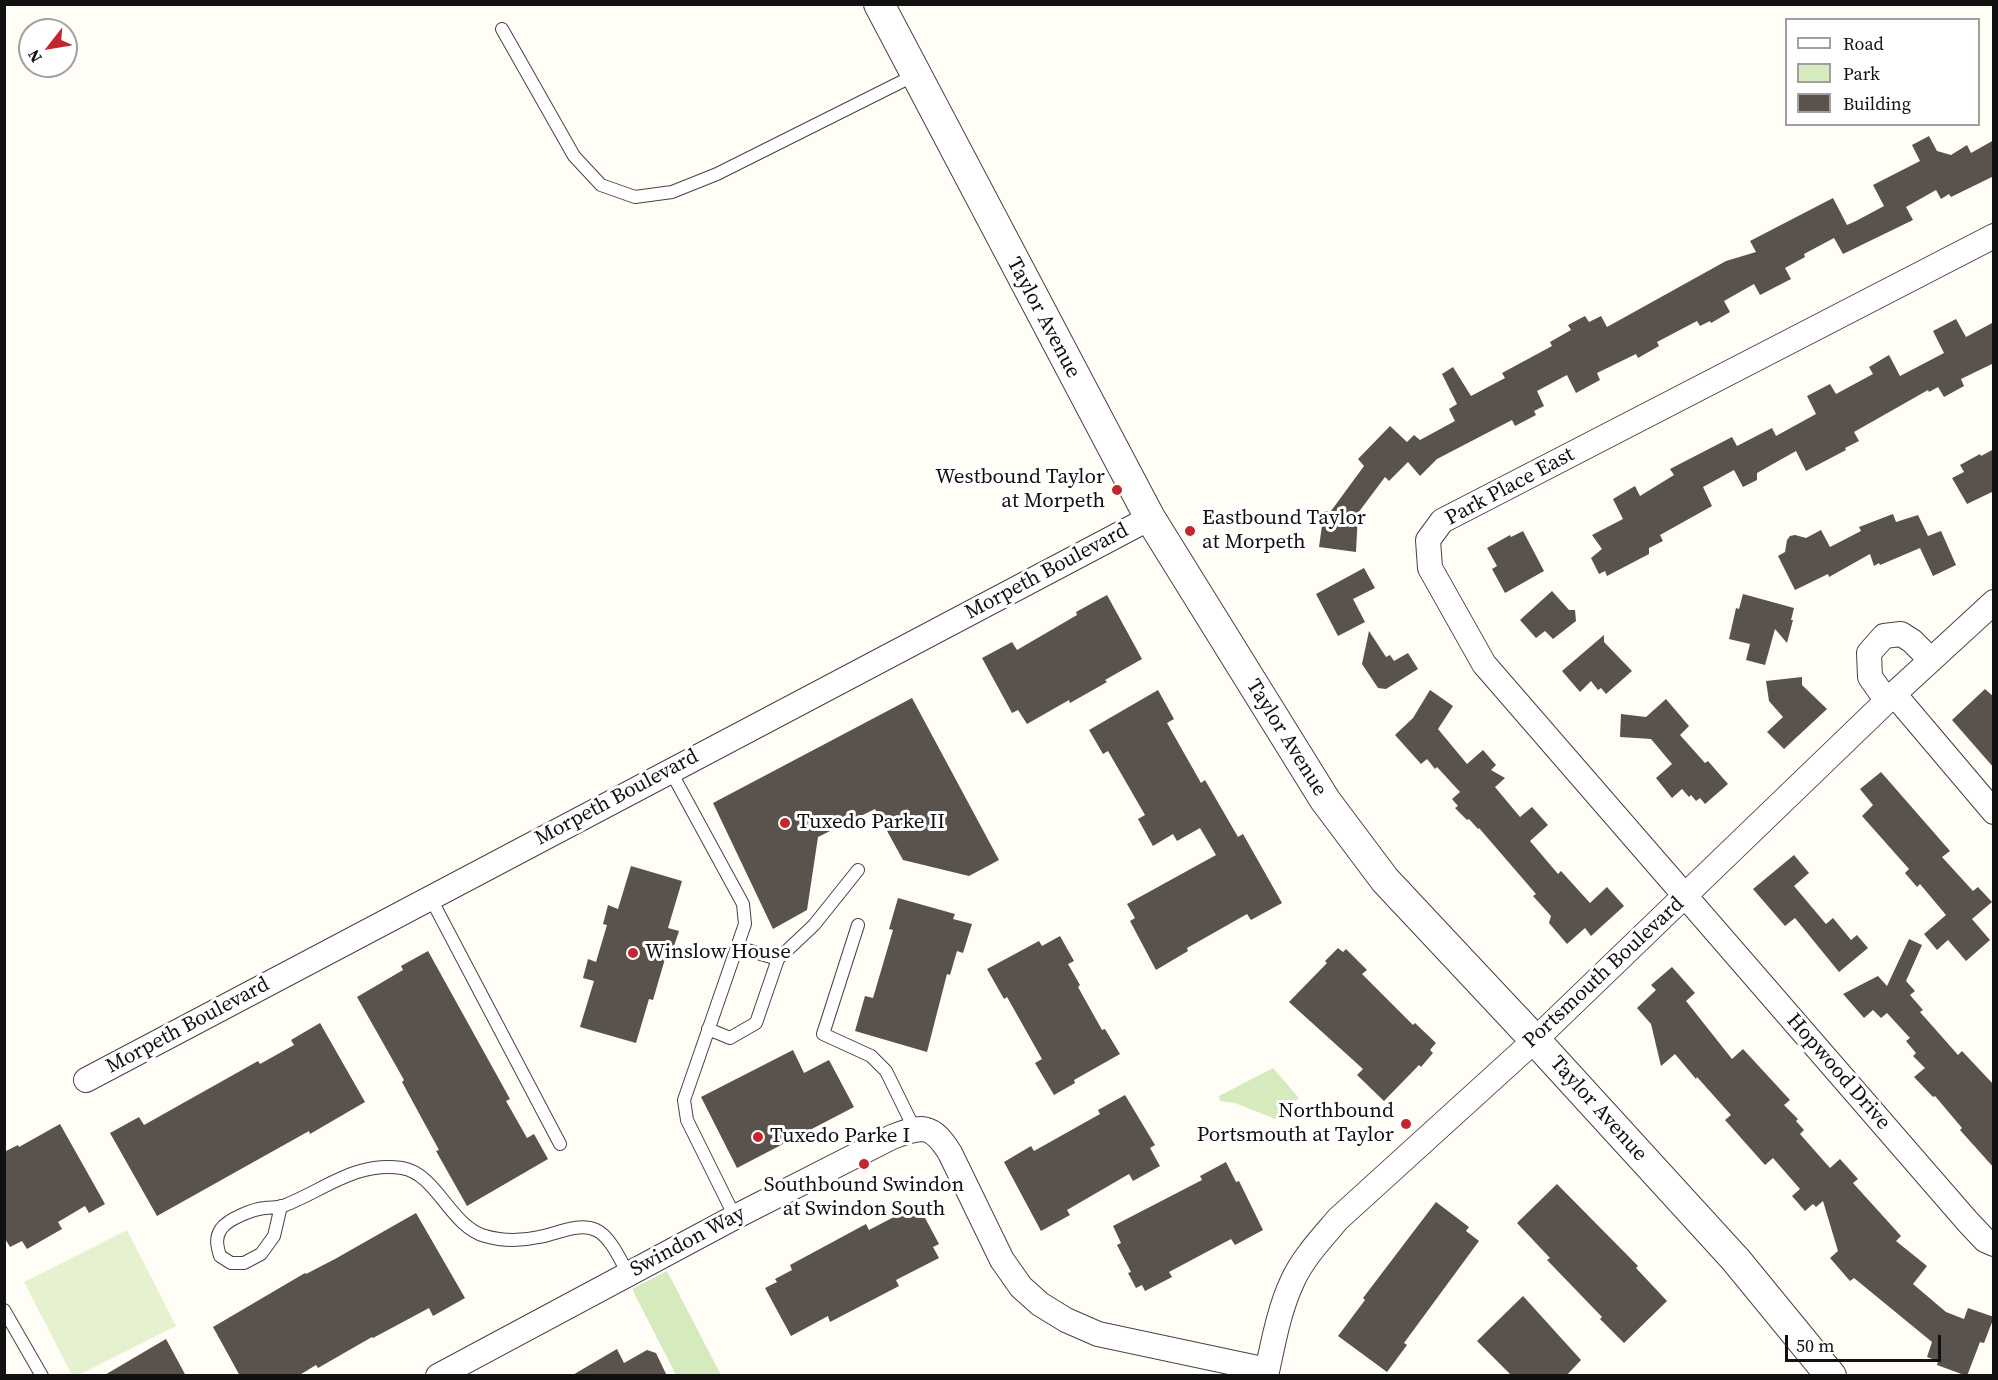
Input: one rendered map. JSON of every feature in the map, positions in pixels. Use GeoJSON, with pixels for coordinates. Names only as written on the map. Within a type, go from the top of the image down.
{"type":"FeatureCollection","features":[{"type":"Feature","properties":{"kind":"street","name":"Taylor Avenue"},"geometry":{"type":"LineString","coordinates":[[879,4],[1150,518],[1325,800],[1385,880],[1736,1260],[1831,1376]]}},
{"type":"Feature","properties":{"kind":"street","name":"Park Place East"},"geometry":{"type":"LineString","coordinates":[[1685,897],[1484,664],[1430,568],[1428,540],[1442,521],[1994,236]]}},
{"type":"Feature","properties":{"kind":"street","name":"Morpeth Boulevard"},"geometry":{"type":"LineString","coordinates":[[86,1080],[1150,518]]}},
{"type":"Feature","properties":{"kind":"street","name":"Portsmouth Boulevard"},"geometry":{"type":"LineString","coordinates":[[1267,1373],[1293,1279],[1338,1219],[1535,1040],[1994,602]]}},
{"type":"Feature","properties":{"kind":"street"},"geometry":{"type":"LineString","coordinates":[[1931,660],[1912,641],[1901,634],[1884,636],[1869,653],[1870,676],[1994,812]]}},
{"type":"Feature","properties":{"kind":"street","name":"Hopwood Drive"},"geometry":{"type":"LineString","coordinates":[[1685,897],[1968,1222],[1985,1240],[1994,1244]]}},
{"type":"Feature","properties":{"kind":"street"},"geometry":{"type":"LineString","coordinates":[[914,1128],[929,1130],[941,1138],[1002,1260],[1021,1287],[1040,1304],[1065,1320],[1098,1334],[1267,1373]]}},
{"type":"Feature","properties":{"kind":"street","name":"Swindon Way"},"geometry":{"type":"LineString","coordinates":[[438,1376],[735,1217],[914,1128]]}},
{"type":"Feature","properties":{"kind":"lane"},"geometry":{"type":"LineString","coordinates":[[502,29],[574,156],[601,185],[635,197],[672,192],[717,174],[915,75]]}},
{"type":"Feature","properties":{"kind":"lane"},"geometry":{"type":"LineString","coordinates":[[670,770],[742,904],[745,924],[684,1100],[687,1120],[735,1217]]}},
{"type":"Feature","properties":{"kind":"lane"},"geometry":{"type":"LineString","coordinates":[[708,1029],[730,1038],[756,1023],[778,959],[814,925],[858,870]]}},
{"type":"Feature","properties":{"kind":"lane"},"geometry":{"type":"LineString","coordinates":[[430,897],[560,1144]]}},
{"type":"Feature","properties":{"kind":"lane"},"geometry":{"type":"LineString","coordinates":[[858,925],[823,1034],[872,1056],[882,1066],[914,1128]]}},
{"type":"Feature","properties":{"kind":"lane"},"geometry":{"type":"LineString","coordinates":[[737,947],[778,959]]}},
{"type":"Feature","properties":{"kind":"lane"},"geometry":{"type":"LineString","coordinates":[[281,1206],[274,1236],[261,1254],[244,1263],[231,1263],[219,1256],[216,1243],[221,1228],[240,1215],[263,1208],[281,1206],[328,1183],[366,1169],[400,1168],[415,1171],[459,1219],[482,1236],[507,1241],[538,1238],[579,1227],[597,1230],[614,1247],[628,1274]]}},
{"type":"Feature","properties":{"kind":"lane"},"geometry":{"type":"LineString","coordinates":[[4,1310],[42,1376]]}},
{"type":"Feature","properties":{"kind":"green space"},"geometry":{"type":"Polygon","coordinates":[[[1273,1068],[1299,1098],[1275,1119],[1235,1103],[1220,1101],[1219,1096],[1273,1068]]]}},
{"type":"Feature","properties":{"kind":"green space"},"geometry":{"type":"Polygon","coordinates":[[[127,1230],[176,1326],[79,1375],[72,1375],[24,1282],[127,1230]]]}},
{"type":"Feature","properties":{"kind":"green space"},"geometry":{"type":"Polygon","coordinates":[[[667,1271],[721,1375],[676,1375],[632,1289],[667,1271]]]}},
{"type":"Feature","properties":{"kind":"building"},"geometry":{"type":"Polygon","coordinates":[[[1929,136],[1937,151],[1951,155],[1967,145],[1971,153],[1994,140],[1994,176],[1951,197],[1949,194],[1941,199],[1936,190],[1906,207],[1913,220],[1843,254],[1834,238],[1804,254],[1805,257],[1785,268],[1791,279],[1760,295],[1754,284],[1724,301],[1730,312],[1711,323],[1710,321],[1700,326],[1697,321],[1657,342],[1659,346],[1638,358],[1636,354],[1597,373],[1600,380],[1576,393],[1567,375],[1537,391],[1544,406],[1534,411],[1536,415],[1515,426],[1512,420],[1437,459],[1420,476],[1408,462],[1389,481],[1385,477],[1358,513],[1356,552],[1319,547],[1324,511],[1331,511],[1364,466],[1358,459],[1390,426],[1407,442],[1414,435],[1420,440],[1455,421],[1449,409],[1457,404],[1442,374],[1453,367],[1471,396],[1505,378],[1502,373],[1552,346],[1550,342],[1571,330],[1568,325],[1585,316],[1589,322],[1601,316],[1607,327],[1726,261],[1756,252],[1750,241],[1833,198],[1847,225],[1856,221],[1884,206],[1873,185],[1920,161],[1912,145],[1929,136]]]}},
{"type":"Feature","properties":{"kind":"building"},"geometry":{"type":"Polygon","coordinates":[[[1956,319],[1966,337],[1994,322],[1994,363],[1961,379],[1964,386],[1944,397],[1938,387],[1929,392],[1928,390],[1854,432],[1859,441],[1806,471],[1796,451],[1757,473],[1757,480],[1743,487],[1734,470],[1703,487],[1712,506],[1660,535],[1663,541],[1649,548],[1649,554],[1607,576],[1605,571],[1599,574],[1591,558],[1602,549],[1592,535],[1623,519],[1613,499],[1635,486],[1640,496],[1674,475],[1670,469],[1732,437],[1737,446],[1772,428],[1776,436],[1816,414],[1807,396],[1830,384],[1836,394],[1873,374],[1869,367],[1889,355],[1900,376],[1944,353],[1933,331],[1956,319]]]}},
{"type":"Feature","properties":{"kind":"building"},"geometry":{"type":"Polygon","coordinates":[[[1994,449],[1994,491],[1967,504],[1952,478],[1964,472],[1960,465],[1994,449]]]}},
{"type":"Feature","properties":{"kind":"building"},"geometry":{"type":"Polygon","coordinates":[[[1893,514],[1896,522],[1918,515],[1928,536],[1941,531],[1956,565],[1933,576],[1920,548],[1874,566],[1870,554],[1829,577],[1828,574],[1795,590],[1778,556],[1785,552],[1790,536],[1806,538],[1821,530],[1830,547],[1861,531],[1859,527],[1893,514]]]}},
{"type":"Feature","properties":{"kind":"building"},"geometry":{"type":"Polygon","coordinates":[[[1523,531],[1544,571],[1505,593],[1492,569],[1497,566],[1487,548],[1510,535],[1511,537],[1523,531]]]}},
{"type":"Feature","properties":{"kind":"building"},"geometry":{"type":"Polygon","coordinates":[[[1364,568],[1375,588],[1353,599],[1365,622],[1338,636],[1316,594],[1364,568]]]}},
{"type":"Feature","properties":{"kind":"building"},"geometry":{"type":"Polygon","coordinates":[[[1552,591],[1569,610],[1575,610],[1576,621],[1553,639],[1545,631],[1536,638],[1520,620],[1552,591]]]}},
{"type":"Feature","properties":{"kind":"building"},"geometry":{"type":"Polygon","coordinates":[[[1743,594],[1794,608],[1787,643],[1775,629],[1765,665],[1746,660],[1750,644],[1729,639],[1736,608],[1739,609],[1743,594]]]}},
{"type":"Feature","properties":{"kind":"building"},"geometry":{"type":"Polygon","coordinates":[[[1107,595],[1142,659],[1070,703],[1069,700],[1027,724],[1018,710],[1012,713],[982,658],[1012,642],[1017,650],[1107,595]]]}},
{"type":"Feature","properties":{"kind":"building"},"geometry":{"type":"Polygon","coordinates":[[[1369,631],[1386,657],[1390,655],[1394,661],[1408,653],[1418,669],[1386,689],[1378,688],[1362,664],[1369,631]]]}},
{"type":"Feature","properties":{"kind":"building"},"geometry":{"type":"Polygon","coordinates":[[[1604,635],[1604,642],[1632,671],[1606,694],[1601,688],[1598,690],[1591,681],[1580,692],[1562,671],[1604,635]]]}},
{"type":"Feature","properties":{"kind":"building"},"geometry":{"type":"Polygon","coordinates":[[[1802,677],[1802,685],[1827,709],[1784,749],[1767,732],[1783,717],[1769,701],[1766,681],[1802,677]]]}},
{"type":"Feature","properties":{"kind":"building"},"geometry":{"type":"Polygon","coordinates":[[[1985,689],[1994,697],[1994,768],[1952,720],[1985,689]]]}},
{"type":"Feature","properties":{"kind":"building"},"geometry":{"type":"Polygon","coordinates":[[[1158,690],[1174,719],[1167,723],[1201,783],[1205,780],[1238,837],[1243,834],[1282,903],[1251,920],[1247,914],[1187,948],[1188,951],[1156,970],[1130,921],[1135,918],[1127,904],[1216,855],[1200,828],[1177,841],[1173,834],[1153,846],[1138,819],[1145,815],[1108,751],[1103,754],[1089,730],[1158,690]]]}},
{"type":"Feature","properties":{"kind":"building"},"geometry":{"type":"Polygon","coordinates":[[[1430,690],[1453,706],[1438,729],[1467,764],[1483,750],[1496,765],[1491,770],[1505,778],[1495,787],[1520,817],[1532,807],[1548,825],[1530,841],[1558,874],[1561,871],[1590,903],[1607,887],[1624,906],[1591,936],[1585,928],[1567,944],[1549,923],[1551,916],[1533,896],[1536,894],[1479,828],[1455,808],[1458,806],[1452,799],[1460,792],[1427,759],[1421,764],[1395,735],[1413,718],[1430,690]]]}},
{"type":"Feature","properties":{"kind":"building","name":"Tuxedo Parke II"},"geometry":{"type":"Polygon","coordinates":[[[912,698],[999,860],[969,876],[903,860],[875,809],[818,837],[807,910],[773,929],[713,803],[912,698]]]}},
{"type":"Feature","properties":{"kind":"building"},"geometry":{"type":"Polygon","coordinates":[[[1666,699],[1689,726],[1680,735],[1705,763],[1708,761],[1728,784],[1705,804],[1700,798],[1696,801],[1691,795],[1689,797],[1682,789],[1672,798],[1656,778],[1672,764],[1651,739],[1620,737],[1621,714],[1646,717],[1666,699]]]}},
{"type":"Feature","properties":{"kind":"building"},"geometry":{"type":"Polygon","coordinates":[[[1881,772],[1950,851],[1942,857],[1973,891],[1978,887],[1992,902],[1972,919],[1990,940],[1966,961],[1948,940],[1937,950],[1924,934],[1946,915],[1920,884],[1917,887],[1905,873],[1909,869],[1862,816],[1873,805],[1860,789],[1881,772]]]}},
{"type":"Feature","properties":{"kind":"building"},"geometry":{"type":"Polygon","coordinates":[[[1794,855],[1809,873],[1794,886],[1826,924],[1833,918],[1851,940],[1857,935],[1868,948],[1839,972],[1795,918],[1785,926],[1753,889],[1794,855]]]}},
{"type":"Feature","properties":{"kind":"building","name":"Winslow House"},"geometry":{"type":"Polygon","coordinates":[[[631,866],[682,881],[668,928],[679,931],[674,946],[669,945],[653,1000],[649,999],[636,1043],[580,1027],[594,981],[583,978],[588,959],[596,962],[607,925],[603,924],[608,905],[618,909],[631,866]]]}},
{"type":"Feature","properties":{"kind":"building"},"geometry":{"type":"Polygon","coordinates":[[[898,898],[955,914],[953,919],[972,924],[963,953],[957,951],[950,975],[947,974],[927,1052],[855,1031],[865,996],[873,998],[893,930],[889,929],[898,898]]]}},
{"type":"Feature","properties":{"kind":"building"},"geometry":{"type":"Polygon","coordinates":[[[1060,936],[1074,961],[1068,964],[1080,985],[1078,987],[1102,1030],[1105,1029],[1120,1054],[1074,1080],[1075,1083],[1054,1095],[1035,1063],[1042,1059],[1007,997],[1004,999],[987,969],[1039,941],[1042,946],[1060,936]]]}},
{"type":"Feature","properties":{"kind":"building"},"geometry":{"type":"Polygon","coordinates":[[[1909,939],[1922,945],[1906,981],[1915,991],[1910,995],[1923,1010],[1920,1012],[1958,1055],[1962,1051],[1994,1085],[1994,1168],[1960,1130],[1962,1128],[1935,1096],[1933,1097],[1914,1077],[1925,1068],[1913,1056],[1916,1053],[1906,1041],[1910,1038],[1887,1013],[1881,1018],[1873,1010],[1864,1018],[1843,994],[1878,976],[1887,986],[1909,939]]]}},
{"type":"Feature","properties":{"kind":"building"},"geometry":{"type":"Polygon","coordinates":[[[1338,948],[1343,952],[1346,949],[1367,970],[1362,974],[1413,1025],[1415,1023],[1436,1043],[1430,1050],[1433,1053],[1421,1067],[1419,1065],[1384,1101],[1357,1075],[1363,1069],[1289,1002],[1327,963],[1325,961],[1338,948]]]}},
{"type":"Feature","properties":{"kind":"building"},"geometry":{"type":"Polygon","coordinates":[[[428,951],[510,1099],[506,1101],[527,1138],[534,1134],[548,1159],[467,1206],[436,1151],[439,1150],[402,1082],[404,1080],[357,997],[403,970],[401,966],[428,951]]]}},
{"type":"Feature","properties":{"kind":"building"},"geometry":{"type":"Polygon","coordinates":[[[1672,967],[1695,993],[1686,1001],[1732,1059],[1743,1049],[1790,1100],[1784,1105],[1798,1119],[1796,1121],[1804,1130],[1800,1134],[1830,1168],[1840,1159],[1858,1179],[1853,1183],[1901,1236],[1896,1241],[1927,1266],[1913,1284],[1946,1312],[1964,1319],[1968,1308],[1994,1317],[1984,1343],[1980,1342],[1967,1376],[1937,1365],[1938,1361],[1927,1357],[1932,1342],[1854,1278],[1850,1281],[1830,1258],[1838,1251],[1823,1201],[1816,1207],[1813,1204],[1805,1211],[1792,1196],[1800,1189],[1773,1158],[1765,1165],[1725,1120],[1731,1115],[1675,1054],[1661,1066],[1651,1024],[1637,1008],[1656,990],[1651,985],[1672,967]]]}},
{"type":"Feature","properties":{"kind":"building"},"geometry":{"type":"Polygon","coordinates":[[[320,1023],[365,1102],[157,1216],[110,1133],[139,1117],[144,1125],[258,1061],[260,1064],[294,1045],[291,1040],[320,1023]]]}},
{"type":"Feature","properties":{"kind":"building","name":"Tuxedo Parke I"},"geometry":{"type":"Polygon","coordinates":[[[793,1050],[804,1073],[829,1060],[854,1107],[737,1168],[701,1097],[793,1050]]]}},
{"type":"Feature","properties":{"kind":"building"},"geometry":{"type":"Polygon","coordinates":[[[1125,1095],[1155,1145],[1150,1148],[1160,1166],[1133,1181],[1129,1174],[1067,1210],[1070,1215],[1041,1231],[1004,1162],[1031,1146],[1034,1151],[1100,1114],[1098,1110],[1125,1095]]]}},
{"type":"Feature","properties":{"kind":"building"},"geometry":{"type":"Polygon","coordinates":[[[60,1124],[105,1204],[89,1213],[85,1206],[58,1222],[62,1229],[27,1249],[22,1241],[10,1247],[4,1237],[4,1152],[18,1145],[19,1147],[60,1124]]]}},
{"type":"Feature","properties":{"kind":"building"},"geometry":{"type":"Polygon","coordinates":[[[1226,1162],[1236,1182],[1239,1181],[1263,1230],[1235,1245],[1231,1239],[1169,1272],[1172,1277],[1145,1291],[1142,1285],[1136,1288],[1128,1273],[1131,1272],[1117,1245],[1121,1243],[1113,1226],[1202,1180],[1200,1176],[1226,1162]]]}},
{"type":"Feature","properties":{"kind":"building"},"geometry":{"type":"Polygon","coordinates":[[[1557,1184],[1638,1266],[1636,1268],[1667,1301],[1624,1343],[1547,1260],[1550,1258],[1517,1223],[1557,1184]]]}},
{"type":"Feature","properties":{"kind":"building"},"geometry":{"type":"Polygon","coordinates":[[[1436,1202],[1469,1227],[1466,1231],[1479,1241],[1404,1343],[1407,1345],[1387,1372],[1338,1336],[1365,1300],[1363,1298],[1436,1202]]]}},
{"type":"Feature","properties":{"kind":"building"},"geometry":{"type":"Polygon","coordinates":[[[913,1207],[919,1218],[924,1216],[939,1244],[933,1247],[939,1258],[896,1280],[899,1286],[830,1322],[828,1316],[791,1336],[765,1288],[777,1282],[775,1279],[792,1270],[790,1265],[866,1224],[869,1230],[913,1207]]]}},
{"type":"Feature","properties":{"kind":"building"},"geometry":{"type":"Polygon","coordinates":[[[416,1213],[465,1298],[433,1316],[429,1308],[318,1368],[316,1365],[298,1376],[240,1376],[213,1327],[305,1273],[335,1259],[416,1213]]]}},
{"type":"Feature","properties":{"kind":"building"},"geometry":{"type":"Polygon","coordinates":[[[1523,1296],[1581,1360],[1566,1376],[1512,1376],[1477,1341],[1523,1296]]]}},
{"type":"Feature","properties":{"kind":"building"},"geometry":{"type":"Polygon","coordinates":[[[166,1339],[186,1376],[103,1376],[166,1339]]]}},
{"type":"Feature","properties":{"kind":"building"},"geometry":{"type":"Polygon","coordinates":[[[617,1349],[624,1363],[647,1350],[656,1353],[667,1376],[571,1376],[617,1349]]]}},
{"type":"Feature","properties":{"kind":"place","name":"Westbound Taylor at Morpeth"},"geometry":{"type":"Point","coordinates":[1117,490]}},
{"type":"Feature","properties":{"kind":"place","name":"Eastbound Taylor at Morpeth"},"geometry":{"type":"Point","coordinates":[1190,531]}},
{"type":"Feature","properties":{"kind":"place","name":"Tuxedo Parke II"},"geometry":{"type":"Point","coordinates":[785,823]}},
{"type":"Feature","properties":{"kind":"place","name":"Winslow House"},"geometry":{"type":"Point","coordinates":[633,953]}},
{"type":"Feature","properties":{"kind":"place","name":"Northbound Portsmouth at Taylor"},"geometry":{"type":"Point","coordinates":[1406,1124]}},
{"type":"Feature","properties":{"kind":"place","name":"Tuxedo Parke I"},"geometry":{"type":"Point","coordinates":[758,1137]}},
{"type":"Feature","properties":{"kind":"place","name":"Southbound Swindon at Swindon South"},"geometry":{"type":"Point","coordinates":[864,1164]}}]}
